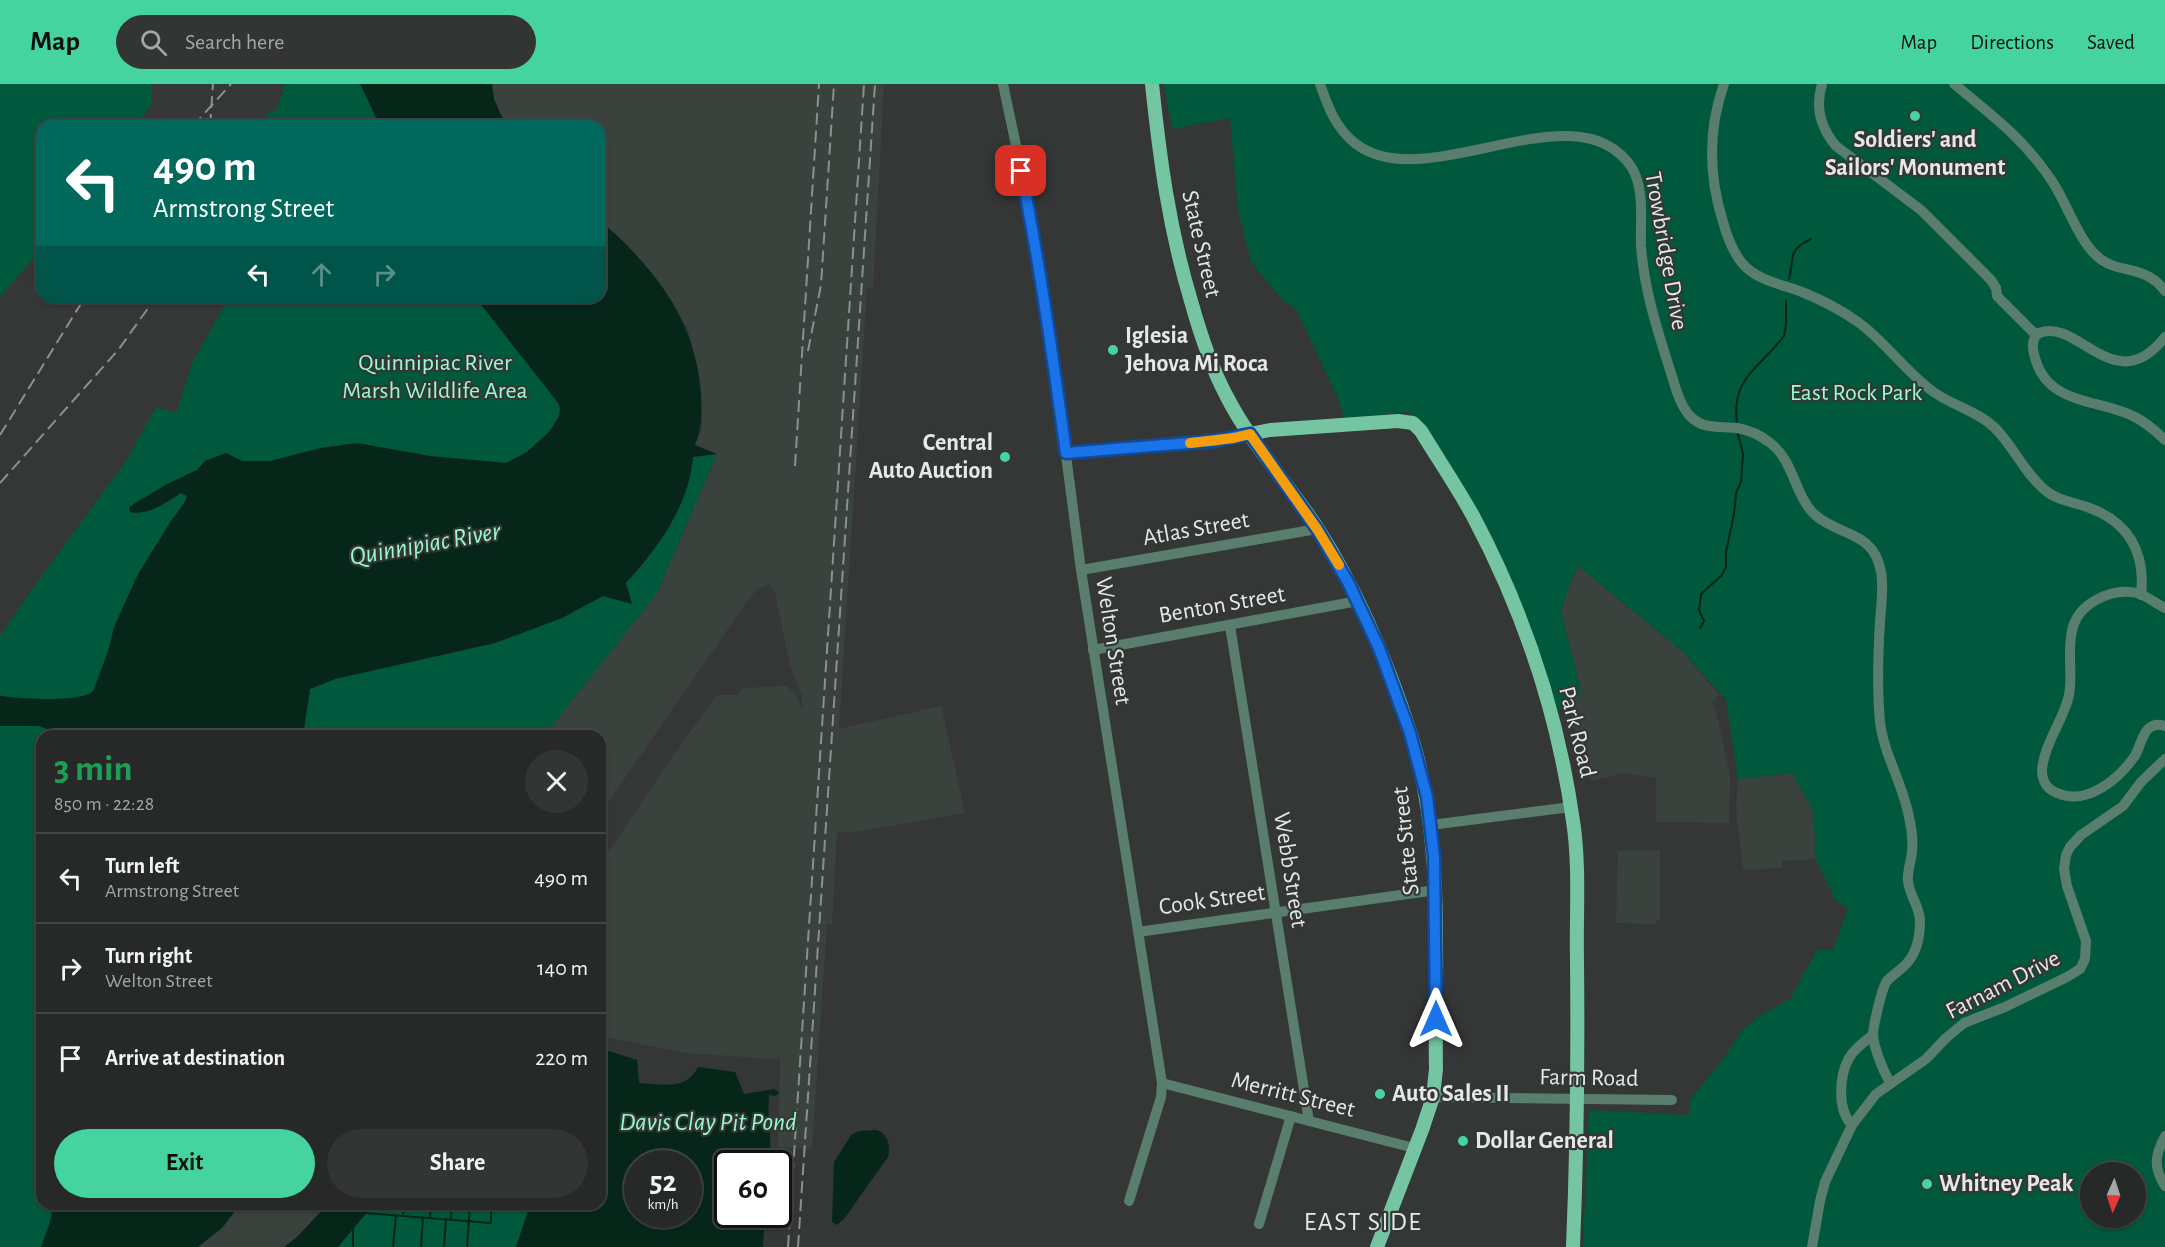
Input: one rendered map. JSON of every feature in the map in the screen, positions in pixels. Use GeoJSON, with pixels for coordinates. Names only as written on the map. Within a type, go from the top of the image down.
{"type":"FeatureCollection","features":[{"type":"Feature","properties":{"kind":"main road","name":"State Street"},"geometry":{"type":"LineString","coordinates":[[1152,84],[1166,196],[1182,271],[1209,358],[1225,394],[1250,434],[1317,529],[1358,601],[1379,648],[1410,733],[1427,797],[1436,890],[1436,1069],[1433,1097],[1377,1247]]}},
{"type":"Feature","properties":{"kind":"main road","name":"Park Road"},"geometry":{"type":"LineString","coordinates":[[1250,434],[1270,430],[1391,421],[1409,422],[1417,426],[1473,516],[1509,593],[1551,713],[1571,807],[1575,861],[1578,1098],[1573,1247]]}},
{"type":"Feature","properties":{"kind":"street","name":"Welton Street"},"geometry":{"type":"LineString","coordinates":[[1003,84],[1033,226],[1049,325],[1081,570],[1162,1083],[1161,1097],[1128,1201]]}},
{"type":"Feature","properties":{"kind":"street","name":"Trowbridge Drive"},"geometry":{"type":"LineString","coordinates":[[1320,84],[1334,119],[1347,137],[1364,150],[1383,157],[1431,156],[1544,136],[1573,134],[1601,141],[1616,151],[1630,166],[1638,187],[1641,249],[1648,297],[1676,388],[1686,412],[1704,426],[1746,430],[1770,442],[1784,457],[1803,497],[1815,514],[1864,541],[1879,562],[1882,587],[1878,678],[1881,727],[1909,813],[1913,840],[1908,882],[1920,915],[1912,957],[1883,986],[1873,1035],[1881,1066],[1890,1083]]}},
{"type":"Feature","properties":{"kind":"street"},"geometry":{"type":"LineString","coordinates":[[1724,84],[1716,110],[1713,131],[1714,186],[1727,236],[1742,263],[1758,276],[1805,293],[1855,320],[1883,342],[1930,390],[1973,412],[1992,425],[2046,491],[2091,508],[2118,525],[2132,541],[2139,555],[2142,566],[2141,595]]}},
{"type":"Feature","properties":{"kind":"street"},"geometry":{"type":"LineString","coordinates":[[1822,84],[1818,102],[1821,118],[1825,132],[1836,146],[1921,210],[1991,280],[1996,288],[1997,296],[2036,335]]}},
{"type":"Feature","properties":{"kind":"street"},"geometry":{"type":"LineString","coordinates":[[1954,84],[2010,129],[2031,152],[2051,180],[2098,258],[2110,264],[2144,273],[2165,291]]}},
{"type":"Feature","properties":{"kind":"street"},"geometry":{"type":"LineString","coordinates":[[2036,335],[2047,331],[2063,333],[2096,354],[2126,361],[2144,356],[2165,337]]}},
{"type":"Feature","properties":{"kind":"street"},"geometry":{"type":"LineString","coordinates":[[2036,335],[2033,345],[2035,358],[2040,371],[2052,385],[2073,399],[2134,417],[2150,426],[2165,440]]}},
{"type":"Feature","properties":{"kind":"street"},"geometry":{"type":"LineString","coordinates":[[1066,453],[1214,441],[1250,434]]}},
{"type":"Feature","properties":{"kind":"street","name":"Atlas Street"},"geometry":{"type":"LineString","coordinates":[[1081,570],[1317,529]]}},
{"type":"Feature","properties":{"kind":"street"},"geometry":{"type":"LineString","coordinates":[[2165,608],[2141,595],[2129,592],[2106,596],[2089,605],[2077,617],[2070,642],[2070,692],[2064,715],[2044,758],[2042,772],[2045,784],[2055,793],[2063,795],[2077,796],[2091,793],[2109,783],[2130,763],[2148,728],[2156,724],[2165,726]]}},
{"type":"Feature","properties":{"kind":"street","name":"Benton Street"},"geometry":{"type":"LineString","coordinates":[[1093,650],[1358,601]]}},
{"type":"Feature","properties":{"kind":"street","name":"Webb Street"},"geometry":{"type":"LineString","coordinates":[[1230,626],[1309,1121]]}},
{"type":"Feature","properties":{"kind":"street","name":"Farnam Drive"},"geometry":{"type":"LineString","coordinates":[[1812,1247],[1822,1192],[1852,1125],[1871,1099],[1926,1059],[1946,1038],[1965,1023],[2005,1007],[2080,969],[2085,959],[2086,941],[2067,886],[2064,868],[2066,855],[2081,835],[2123,806],[2141,782],[2165,759]]}},
{"type":"Feature","properties":{"kind":"street"},"geometry":{"type":"LineString","coordinates":[[1431,825],[1571,807]]}},
{"type":"Feature","properties":{"kind":"street","name":"Cook Street"},"geometry":{"type":"LineString","coordinates":[[1138,932],[1436,890]]}},
{"type":"Feature","properties":{"kind":"street"},"geometry":{"type":"LineString","coordinates":[[1852,1125],[1847,1120],[1843,1107],[1844,1075],[1847,1063],[1854,1051],[1873,1035]]}},
{"type":"Feature","properties":{"kind":"street","name":"Merritt Street"},"geometry":{"type":"LineString","coordinates":[[1162,1083],[1414,1148]]}},
{"type":"Feature","properties":{"kind":"street","name":"Farm Road"},"geometry":{"type":"LineString","coordinates":[[1433,1097],[1672,1100]]}},
{"type":"Feature","properties":{"kind":"street"},"geometry":{"type":"LineString","coordinates":[[1259,1224],[1291,1116]]}},
{"type":"Feature","properties":{"kind":"street"},"geometry":{"type":"LineString","coordinates":[[2165,1136],[2155,1160],[2158,1174],[2165,1186]]}},
{"type":"Feature","properties":{"kind":"shaded area"},"geometry":{"type":"Polygon","coordinates":[[[492,84],[884,84],[873,288],[867,289],[839,729],[941,706],[965,813],[862,831],[837,833],[832,924],[827,924],[812,1149],[778,1147],[780,1056],[775,1059],[685,1053],[606,1037],[606,854],[717,695],[739,695],[742,688],[787,686],[796,695],[802,709],[802,696],[790,666],[775,593],[770,584],[758,588],[748,600],[606,805],[606,730],[548,730],[557,718],[702,430],[700,378],[687,327],[627,245],[606,227],[606,120],[503,120],[494,99],[492,84]]]}},
{"type":"Feature","properties":{"kind":"shaded area"},"geometry":{"type":"Polygon","coordinates":[[[1578,566],[1683,652],[1719,695],[1712,703],[1715,707],[1730,775],[1729,823],[1656,822],[1656,778],[1624,773],[1590,781],[1569,709],[1581,691],[1561,612],[1578,566]]]}},
{"type":"Feature","properties":{"kind":"shaded area"},"geometry":{"type":"Polygon","coordinates":[[[1793,773],[1813,810],[1816,859],[1782,861],[1782,868],[1743,870],[1736,809],[1738,779],[1793,773]]]}},
{"type":"Feature","properties":{"kind":"shaded area"},"geometry":{"type":"Polygon","coordinates":[[[1660,850],[1660,918],[1654,924],[1616,923],[1618,851],[1660,850]]]}},
{"type":"Feature","properties":{"kind":"shaded area"},"geometry":{"type":"Polygon","coordinates":[[[236,1210],[322,1210],[296,1238],[284,1247],[198,1247],[222,1228],[236,1210]]]}},
{"type":"Feature","properties":{"kind":"green space"},"geometry":{"type":"Polygon","coordinates":[[[0,84],[152,84],[152,102],[141,120],[36,120],[36,255],[0,297],[0,84]]]}},
{"type":"Feature","properties":{"kind":"green space"},"geometry":{"type":"Polygon","coordinates":[[[285,84],[360,84],[377,120],[265,120],[265,116],[277,109],[285,84]]]}},
{"type":"Feature","properties":{"kind":"green space","name":"East Rock Park"},"geometry":{"type":"Polygon","coordinates":[[[1164,84],[2165,84],[2165,1247],[1583,1247],[1589,1110],[1689,1115],[1689,1101],[1724,1058],[1742,1030],[1759,1016],[1790,999],[1817,950],[1833,950],[1848,908],[1836,901],[1816,859],[1813,810],[1792,773],[1738,779],[1726,700],[1683,652],[1578,566],[1561,612],[1581,691],[1569,709],[1552,711],[1523,610],[1436,444],[1408,412],[1344,419],[1338,398],[1296,309],[1283,301],[1251,262],[1238,210],[1230,118],[1172,129],[1164,84]]]}},
{"type":"Feature","properties":{"kind":"green space","name":"Quinnipiac River Marsh Wildlife Area"},"geometry":{"type":"Polygon","coordinates":[[[226,303],[480,303],[553,396],[560,410],[553,427],[537,444],[506,463],[430,456],[357,443],[321,448],[270,461],[242,461],[226,453],[205,461],[197,470],[167,484],[129,507],[133,513],[137,513],[163,505],[181,493],[187,496],[138,574],[114,627],[109,648],[92,693],[61,699],[0,696],[0,636],[126,461],[156,407],[176,413],[192,363],[226,303]]]}},
{"type":"Feature","properties":{"kind":"green space"},"geometry":{"type":"Polygon","coordinates":[[[717,454],[657,593],[549,730],[304,730],[310,689],[335,679],[495,643],[562,618],[603,596],[632,603],[626,583],[649,556],[670,525],[685,492],[693,457],[717,454]]]}},
{"type":"Feature","properties":{"kind":"green space"},"geometry":{"type":"Polygon","coordinates":[[[0,726],[39,726],[50,730],[36,730],[36,1210],[53,1210],[41,1247],[0,1247],[0,726]]]}},
{"type":"Feature","properties":{"kind":"green space"},"geometry":{"type":"Polygon","coordinates":[[[369,1210],[528,1210],[516,1247],[338,1247],[369,1210]]]}},
{"type":"Feature","properties":{"kind":"water"},"geometry":{"type":"Polygon","coordinates":[[[360,84],[492,84],[494,99],[503,120],[377,120],[360,84]]]}},
{"type":"Feature","properties":{"kind":"water","name":"Quinnipiac River"},"geometry":{"type":"Polygon","coordinates":[[[606,226],[650,271],[682,320],[695,355],[699,375],[701,420],[695,445],[717,454],[693,457],[685,492],[670,525],[626,583],[632,604],[603,596],[562,618],[495,643],[335,679],[310,689],[304,730],[50,730],[39,726],[0,726],[0,696],[64,699],[87,694],[94,690],[114,627],[138,574],[187,496],[181,493],[144,512],[130,512],[129,507],[167,484],[197,470],[205,461],[226,453],[242,461],[270,461],[321,448],[357,443],[430,456],[506,463],[527,452],[549,432],[559,417],[559,404],[480,303],[606,303],[606,226]]]}},
{"type":"Feature","properties":{"kind":"water","name":"Davis Clay Pit Pond"},"geometry":{"type":"Polygon","coordinates":[[[606,1050],[637,1060],[639,1083],[665,1085],[680,1083],[693,1075],[698,1067],[735,1072],[744,1094],[774,1089],[780,1093],[775,1096],[769,1095],[770,1150],[714,1150],[714,1228],[764,1228],[763,1247],[516,1247],[528,1210],[606,1210],[606,1050]]]}},
{"type":"Feature","properties":{"kind":"water"},"geometry":{"type":"Polygon","coordinates":[[[876,1130],[888,1140],[888,1157],[844,1219],[837,1225],[832,1222],[834,1162],[852,1134],[876,1130]]]}},
{"type":"Feature","properties":{"kind":"water"},"geometry":{"type":"Polygon","coordinates":[[[53,1210],[236,1210],[222,1228],[198,1247],[41,1247],[53,1210]]]}},
{"type":"Feature","properties":{"kind":"water"},"geometry":{"type":"Polygon","coordinates":[[[322,1210],[369,1210],[338,1247],[284,1247],[296,1238],[322,1210]]]}},
{"type":"Feature","properties":{"kind":"waterway"},"geometry":{"type":"LineString","coordinates":[[1789,279],[1795,251],[1811,239]]}},
{"type":"Feature","properties":{"kind":"waterway"},"geometry":{"type":"LineString","coordinates":[[1737,423],[1736,407],[1743,384],[1784,336],[1786,300]]}},
{"type":"Feature","properties":{"kind":"waterway"},"geometry":{"type":"LineString","coordinates":[[1700,628],[1704,621],[1699,610],[1701,594],[1722,575],[1726,567],[1726,552],[1736,493],[1741,482],[1743,454],[1738,434]]}},
{"type":"Feature","properties":{"kind":"waterway"},"geometry":{"type":"LineString","coordinates":[[403,1216],[404,1210]]}},
{"type":"Feature","properties":{"kind":"waterway"},"geometry":{"type":"LineString","coordinates":[[430,1217],[431,1210]]}},
{"type":"Feature","properties":{"kind":"waterway"},"geometry":{"type":"LineString","coordinates":[[451,1219],[452,1210]]}},
{"type":"Feature","properties":{"kind":"waterway"},"geometry":{"type":"LineString","coordinates":[[467,1247],[470,1210]]}},
{"type":"Feature","properties":{"kind":"waterway"},"geometry":{"type":"LineString","coordinates":[[365,1213],[491,1223],[491,1210]]}},
{"type":"Feature","properties":{"kind":"waterway"},"geometry":{"type":"LineString","coordinates":[[393,1247],[396,1215]]}},
{"type":"Feature","properties":{"kind":"waterway"},"geometry":{"type":"LineString","coordinates":[[421,1247],[423,1217]]}},
{"type":"Feature","properties":{"kind":"waterway"},"geometry":{"type":"LineString","coordinates":[[444,1247],[446,1219]]}},
{"type":"Feature","properties":{"kind":"waterway"},"geometry":{"type":"LineString","coordinates":[[353,1229],[353,1247]]}},
{"type":"Feature","properties":{"kind":"railway"},"geometry":{"type":"LineString","coordinates":[[210,120],[213,84]]}},
{"type":"Feature","properties":{"kind":"railway"},"geometry":{"type":"LineString","coordinates":[[198,120],[231,84]]}},
{"type":"Feature","properties":{"kind":"railway"},"geometry":{"type":"LineString","coordinates":[[795,466],[819,84]]}},
{"type":"Feature","properties":{"kind":"railway"},"geometry":{"type":"LineString","coordinates":[[808,351],[821,285],[834,84]]}},
{"type":"Feature","properties":{"kind":"railway"},"geometry":{"type":"LineString","coordinates":[[788,1247],[864,84]]}},
{"type":"Feature","properties":{"kind":"railway"},"geometry":{"type":"LineString","coordinates":[[798,1247],[875,84]]}},
{"type":"Feature","properties":{"kind":"railway"},"geometry":{"type":"LineString","coordinates":[[0,435],[81,303]]}},
{"type":"Feature","properties":{"kind":"railway"},"geometry":{"type":"LineString","coordinates":[[0,483],[119,349],[152,303]]}},
{"type":"Feature","properties":{"kind":"slow traffic"},"geometry":{"type":"LineString","coordinates":[[1190,443],[1250,434],[1317,529],[1339,565]]}},
{"type":"Feature","properties":{"kind":"place","name":"Soldiers' and Sailors' Monument"},"geometry":{"type":"Point","coordinates":[1915,116]}},
{"type":"Feature","properties":{"kind":"place","name":"Iglesia Jehova Mi Roca"},"geometry":{"type":"Point","coordinates":[1113,350]}},
{"type":"Feature","properties":{"kind":"place","name":"Central Auto Auction"},"geometry":{"type":"Point","coordinates":[1005,457]}},
{"type":"Feature","properties":{"kind":"place","name":"Auto Sales II"},"geometry":{"type":"Point","coordinates":[1380,1094]}},
{"type":"Feature","properties":{"kind":"place","name":"Dollar General"},"geometry":{"type":"Point","coordinates":[1463,1141]}},
{"type":"Feature","properties":{"kind":"place","name":"Whitney Peak"},"geometry":{"type":"Point","coordinates":[1927,1184]}},
{"type":"Feature","properties":{"kind":"district","name":"EAST SIDE"},"geometry":{"type":"Point","coordinates":[1363,1222]}},
{"type":"Feature","properties":{"kind":"route"},"geometry":{"type":"LineString","coordinates":[[1021,171],[1033,226],[1049,325],[1066,453],[1214,441],[1250,434],[1317,529],[1338,563],[1369,623],[1410,733],[1427,797],[1436,890],[1436,1019]]}}]}
